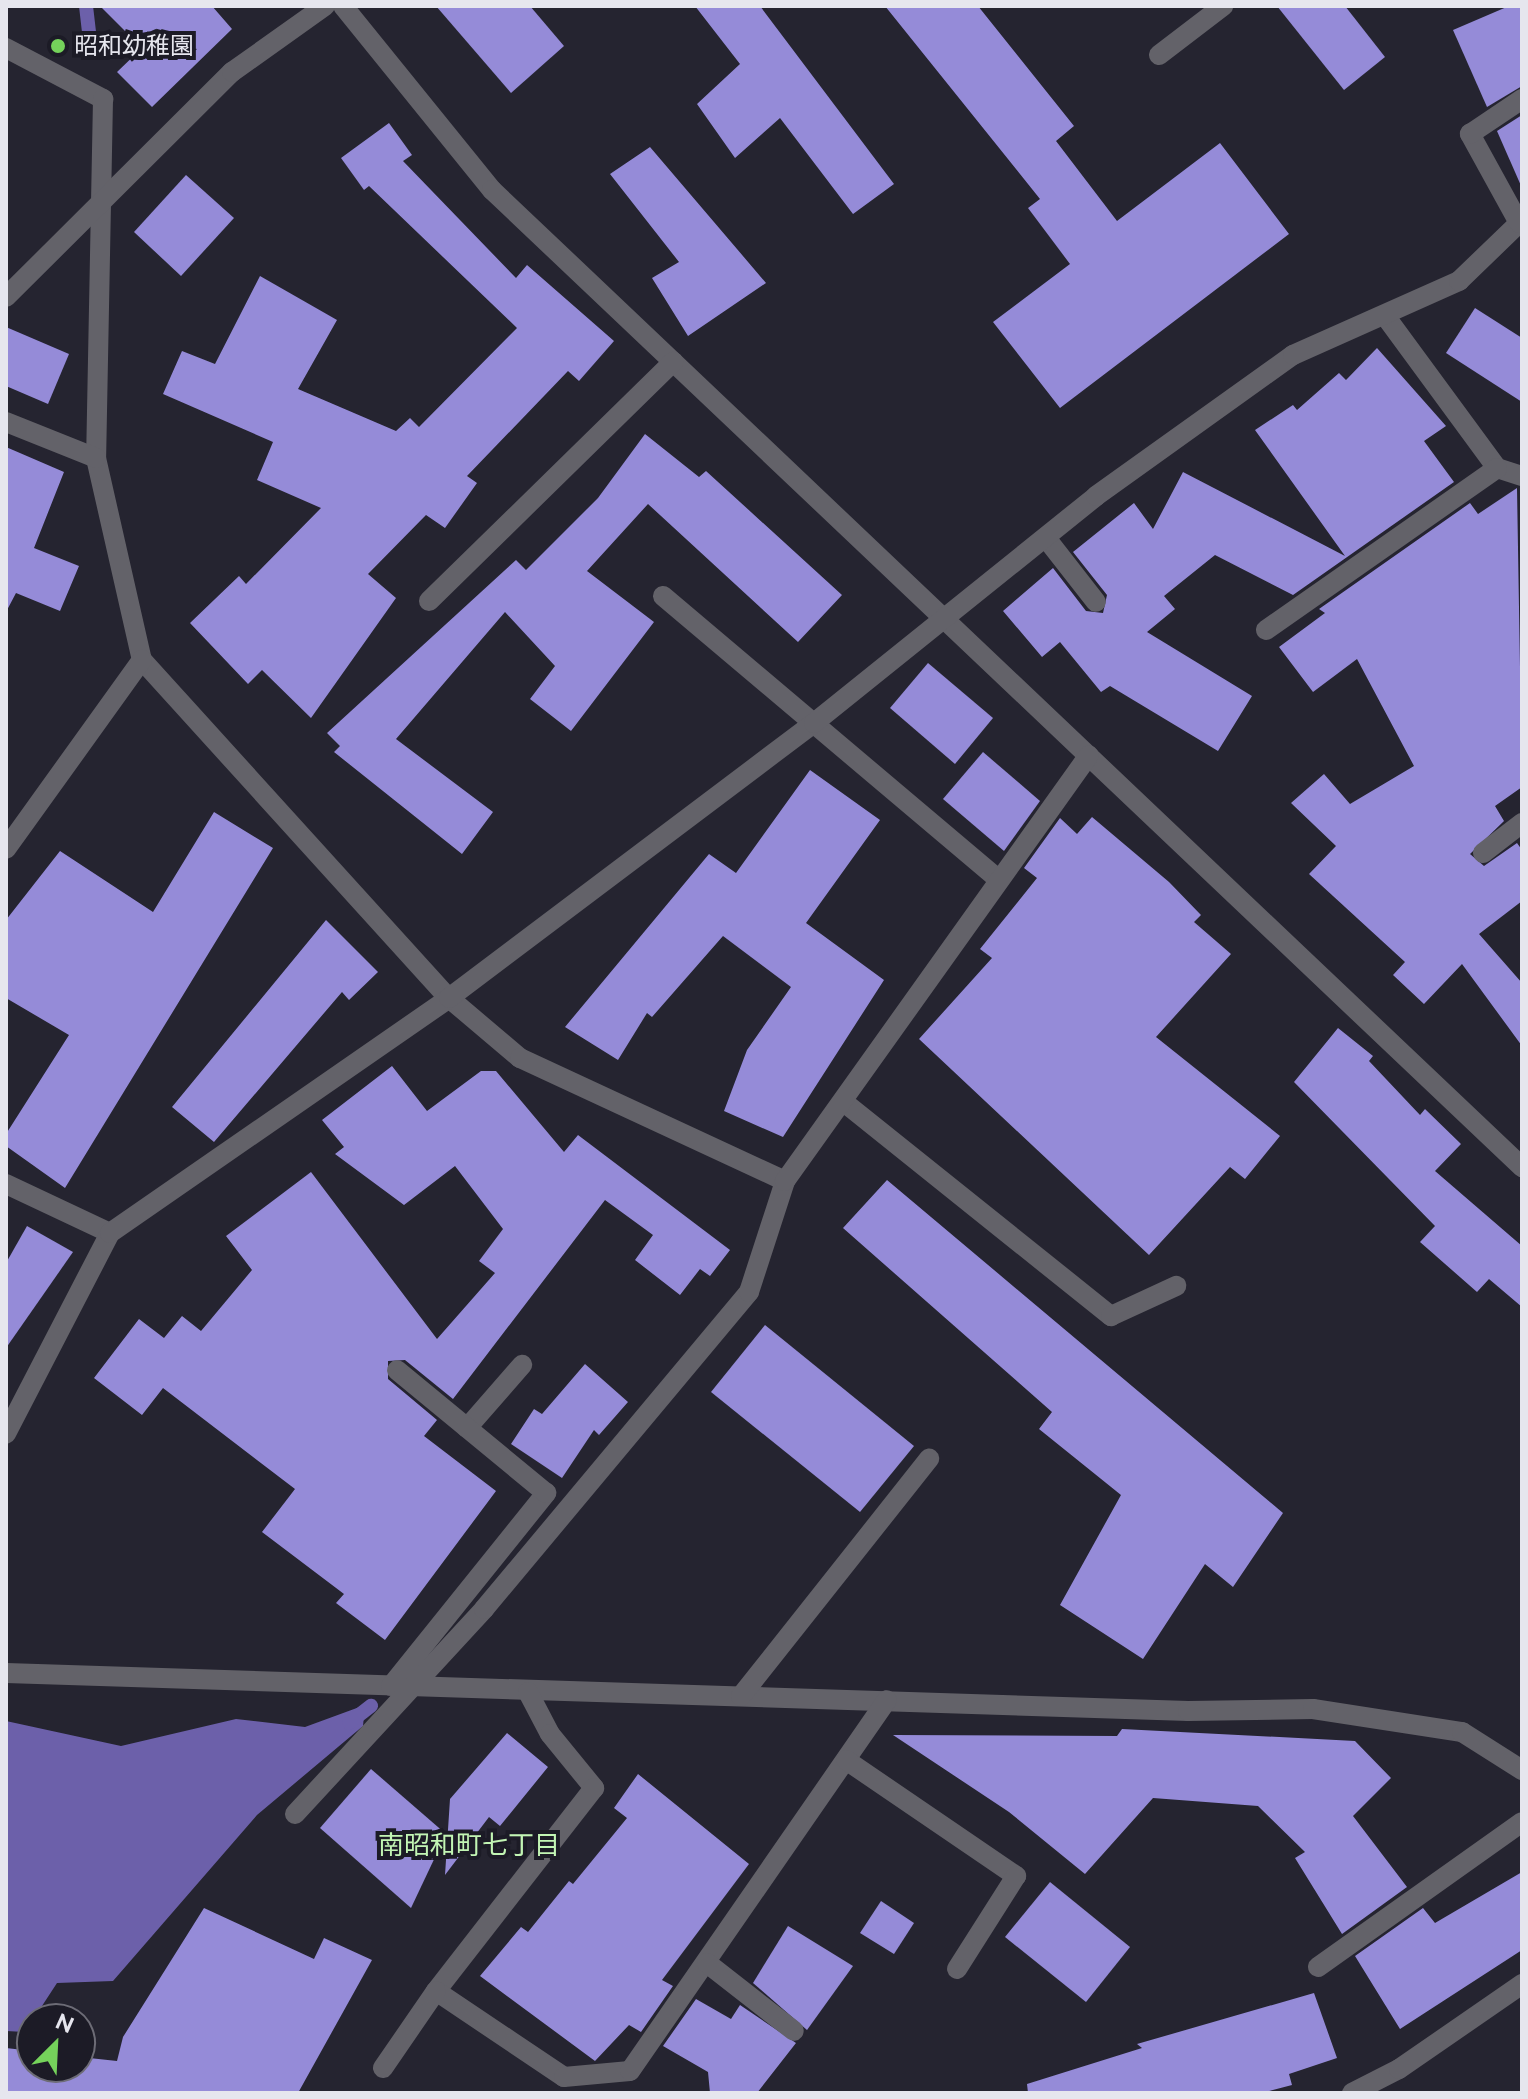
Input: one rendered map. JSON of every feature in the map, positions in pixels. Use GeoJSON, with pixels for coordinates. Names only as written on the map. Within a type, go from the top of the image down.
{"type":"FeatureCollection","features":[{"type":"Feature","properties":{"kind":"street"},"geometry":{"type":"LineString","coordinates":[[6,297],[99,198],[232,72],[325,6]]}},
{"type":"Feature","properties":{"kind":"street"},"geometry":{"type":"LineString","coordinates":[[343,6],[492,190],[1522,1167]]}},
{"type":"Feature","properties":{"kind":"street"},"geometry":{"type":"LineString","coordinates":[[1159,55],[1223,6]]}},
{"type":"Feature","properties":{"kind":"street"},"geometry":{"type":"LineString","coordinates":[[6,48],[103,99],[96,458],[142,660],[449,998],[520,1058],[785,1181]]}},
{"type":"Feature","properties":{"kind":"street"},"geometry":{"type":"LineString","coordinates":[[6,1434],[110,1233],[449,998],[814,723],[946,621],[1046,538],[1293,355],[1386,317],[1459,281],[1519,223],[1470,134],[1522,99]]}},
{"type":"Feature","properties":{"kind":"street"},"geometry":{"type":"LineString","coordinates":[[1386,317],[1497,468],[1522,476]]}},
{"type":"Feature","properties":{"kind":"street"},"geometry":{"type":"LineString","coordinates":[[429,601],[673,362]]}},
{"type":"Feature","properties":{"kind":"street"},"geometry":{"type":"LineString","coordinates":[[6,422],[96,458]]}},
{"type":"Feature","properties":{"kind":"street"},"geometry":{"type":"LineString","coordinates":[[1266,630],[1497,468]]}},
{"type":"Feature","properties":{"kind":"street"},"geometry":{"type":"LineString","coordinates":[[1046,538],[1096,602]]}},
{"type":"Feature","properties":{"kind":"street"},"geometry":{"type":"LineString","coordinates":[[663,596],[996,877]]}},
{"type":"Feature","properties":{"kind":"street"},"geometry":{"type":"LineString","coordinates":[[6,849],[142,660]]}},
{"type":"Feature","properties":{"kind":"street"},"geometry":{"type":"LineString","coordinates":[[295,1814],[413,1686],[749,1292],[785,1181],[845,1103],[996,877],[1089,755]]}},
{"type":"Feature","properties":{"kind":"street"},"geometry":{"type":"LineString","coordinates":[[1483,853],[1522,823]]}},
{"type":"Feature","properties":{"kind":"street"},"geometry":{"type":"LineString","coordinates":[[845,1103],[1111,1316],[1176,1286]]}},
{"type":"Feature","properties":{"kind":"street"},"geometry":{"type":"LineString","coordinates":[[6,1184],[110,1233]]}},
{"type":"Feature","properties":{"kind":"street"},"geometry":{"type":"LineString","coordinates":[[467,1428],[522,1365]]}},
{"type":"Feature","properties":{"kind":"street"},"geometry":{"type":"LineString","coordinates":[[391,1686],[546,1493],[397,1370]]}},
{"type":"Feature","properties":{"kind":"street"},"geometry":{"type":"LineString","coordinates":[[741,1696],[929,1459]]}},
{"type":"Feature","properties":{"kind":"street"},"geometry":{"type":"LineString","coordinates":[[6,1673],[528,1692],[1313,1709],[1405,1719],[1462,1732],[1522,1770]]}},
{"type":"Feature","properties":{"kind":"street"},"geometry":{"type":"LineString","coordinates":[[383,2068],[436,1991],[594,1788],[550,1734],[528,1692]]}},
{"type":"Feature","properties":{"kind":"street"},"geometry":{"type":"LineString","coordinates":[[436,1991],[564,2077],[630,2071],[887,1700]]}},
{"type":"Feature","properties":{"kind":"street"},"geometry":{"type":"LineString","coordinates":[[846,1760],[1016,1876],[957,1969]]}},
{"type":"Feature","properties":{"kind":"street"},"geometry":{"type":"LineString","coordinates":[[1318,1967],[1522,1822]]}},
{"type":"Feature","properties":{"kind":"street"},"geometry":{"type":"LineString","coordinates":[[707,1963],[794,2031]]}},
{"type":"Feature","properties":{"kind":"street"},"geometry":{"type":"LineString","coordinates":[[1352,2093],[1399,2069],[1522,1984]]}},
{"type":"Feature","properties":{"kind":"shaded area"},"geometry":{"type":"Polygon","coordinates":[[[365,1705],[363,1726],[257,1815],[113,1981],[57,1983],[44,2003],[16,2003],[16,2032],[6,2031],[6,1721],[121,1746],[236,1719],[305,1727],[365,1705]]]}},
{"type":"Feature","properties":{"kind":"building"},"geometry":{"type":"Polygon","coordinates":[[[100,6],[212,6],[232,29],[152,107],[117,72],[142,48],[100,6]]]}},
{"type":"Feature","properties":{"kind":"building"},"geometry":{"type":"Polygon","coordinates":[[[436,6],[530,6],[564,46],[511,93],[436,6]]]}},
{"type":"Feature","properties":{"kind":"building"},"geometry":{"type":"Polygon","coordinates":[[[695,6],[760,6],[894,184],[853,214],[780,118],[735,158],[697,104],[740,64],[695,6]]]}},
{"type":"Feature","properties":{"kind":"building"},"geometry":{"type":"Polygon","coordinates":[[[885,6],[978,6],[1074,126],[1056,141],[1117,221],[1220,143],[1289,234],[1060,408],[993,322],[1070,264],[1028,208],[1040,199],[885,6]]]}},
{"type":"Feature","properties":{"kind":"building"},"geometry":{"type":"Polygon","coordinates":[[[1277,6],[1345,6],[1385,57],[1344,90],[1277,6]]]}},
{"type":"Feature","properties":{"kind":"building"},"geometry":{"type":"Polygon","coordinates":[[[1509,6],[1522,6],[1522,86],[1487,107],[1453,30],[1509,6]]]}},
{"type":"Feature","properties":{"kind":"building"},"geometry":{"type":"Polygon","coordinates":[[[1522,115],[1522,188],[1497,131],[1522,115]]]}},
{"type":"Feature","properties":{"kind":"building"},"geometry":{"type":"Polygon","coordinates":[[[389,123],[412,155],[403,161],[516,278],[527,265],[614,341],[579,381],[568,371],[467,476],[477,483],[445,528],[426,515],[368,574],[396,598],[311,718],[262,670],[248,684],[190,623],[239,576],[246,584],[321,508],[257,480],[273,442],[163,394],[182,351],[215,364],[260,276],[337,320],[298,389],[396,431],[410,418],[419,427],[517,328],[369,186],[364,190],[341,158],[389,123]]]}},
{"type":"Feature","properties":{"kind":"building"},"geometry":{"type":"Polygon","coordinates":[[[650,147],[766,283],[688,336],[652,278],[679,262],[610,174],[650,147]]]}},
{"type":"Feature","properties":{"kind":"building"},"geometry":{"type":"Polygon","coordinates":[[[186,175],[234,218],[181,276],[134,232],[186,175]]]}},
{"type":"Feature","properties":{"kind":"building"},"geometry":{"type":"Polygon","coordinates":[[[1475,308],[1522,338],[1522,402],[1446,353],[1475,308]]]}},
{"type":"Feature","properties":{"kind":"building"},"geometry":{"type":"Polygon","coordinates":[[[6,327],[69,354],[48,404],[6,386],[6,327]]]}},
{"type":"Feature","properties":{"kind":"building"},"geometry":{"type":"Polygon","coordinates":[[[1377,348],[1446,426],[1424,441],[1454,482],[1293,595],[1215,555],[1164,596],[1175,609],[1147,632],[1252,696],[1218,751],[1110,686],[1101,692],[1060,642],[1042,657],[1003,611],[1053,568],[1086,611],[1103,613],[1107,595],[1073,552],[1134,503],[1153,529],[1183,472],[1345,556],[1255,430],[1293,405],[1297,410],[1339,373],[1346,380],[1377,348]]]}},
{"type":"Feature","properties":{"kind":"building"},"geometry":{"type":"Polygon","coordinates":[[[645,434],[699,477],[706,471],[842,595],[798,642],[648,504],[587,571],[654,622],[571,731],[530,699],[555,666],[505,612],[396,739],[493,812],[462,854],[334,752],[340,746],[327,733],[516,560],[526,570],[598,498],[645,434]]]}},
{"type":"Feature","properties":{"kind":"building"},"geometry":{"type":"Polygon","coordinates":[[[6,447],[64,472],[34,548],[79,566],[60,611],[16,593],[6,612],[6,447]]]}},
{"type":"Feature","properties":{"kind":"building"},"geometry":{"type":"Polygon","coordinates":[[[1517,488],[1522,787],[1495,806],[1504,821],[1470,854],[1484,866],[1517,843],[1522,850],[1522,901],[1479,934],[1522,983],[1522,1046],[1462,964],[1424,1004],[1393,975],[1405,962],[1309,874],[1336,846],[1291,803],[1324,774],[1350,804],[1414,766],[1357,659],[1313,692],[1279,647],[1325,613],[1319,609],[1470,503],[1478,514],[1517,488]]]}},
{"type":"Feature","properties":{"kind":"building"},"geometry":{"type":"Polygon","coordinates":[[[928,663],[993,718],[955,764],[890,708],[928,663]]]}},
{"type":"Feature","properties":{"kind":"building"},"geometry":{"type":"Polygon","coordinates":[[[983,752],[1040,801],[1004,851],[943,799],[983,752]]]}},
{"type":"Feature","properties":{"kind":"building"},"geometry":{"type":"Polygon","coordinates":[[[810,770],[880,820],[806,923],[884,980],[783,1137],[724,1111],[747,1050],[791,987],[723,936],[652,1017],[647,1013],[618,1060],[565,1027],[709,854],[736,873],[810,770]]]}},
{"type":"Feature","properties":{"kind":"building"},"geometry":{"type":"Polygon","coordinates":[[[214,812],[273,848],[65,1188],[6,1146],[6,1134],[69,1035],[6,998],[6,920],[60,851],[153,912],[214,812]]]}},
{"type":"Feature","properties":{"kind":"building"},"geometry":{"type":"Polygon","coordinates":[[[1092,817],[1169,882],[1201,915],[1194,922],[1231,954],[1156,1037],[1280,1136],[1245,1179],[1230,1167],[1149,1255],[919,1039],[992,958],[980,949],[1037,878],[1024,868],[1060,818],[1077,834],[1092,817]]]}},
{"type":"Feature","properties":{"kind":"building"},"geometry":{"type":"Polygon","coordinates":[[[326,920],[378,972],[349,1000],[342,992],[214,1142],[172,1107],[326,920]]]}},
{"type":"Feature","properties":{"kind":"building"},"geometry":{"type":"Polygon","coordinates":[[[1338,1028],[1373,1056],[1369,1061],[1420,1115],[1425,1109],[1461,1144],[1435,1171],[1522,1246],[1522,1307],[1489,1279],[1477,1292],[1420,1242],[1435,1226],[1294,1082],[1338,1028]]]}},
{"type":"Feature","properties":{"kind":"building"},"geometry":{"type":"Polygon","coordinates":[[[392,1066],[427,1111],[481,1071],[496,1071],[564,1152],[578,1135],[730,1250],[710,1276],[700,1269],[680,1295],[635,1260],[653,1235],[605,1200],[453,1399],[405,1360],[388,1361],[388,1379],[437,1420],[424,1436],[496,1491],[385,1640],[336,1603],[344,1594],[262,1532],[295,1489],[163,1388],[142,1415],[94,1378],[139,1319],[164,1338],[182,1316],[201,1331],[252,1270],[226,1236],[311,1172],[437,1339],[495,1273],[479,1261],[503,1229],[455,1166],[404,1205],[335,1154],[344,1147],[322,1120],[392,1066]]]}},
{"type":"Feature","properties":{"kind":"building"},"geometry":{"type":"Polygon","coordinates":[[[887,1180],[1283,1513],[1233,1587],[1205,1564],[1143,1659],[1060,1605],[1121,1495],[1039,1429],[1052,1412],[843,1228],[887,1180]]]}},
{"type":"Feature","properties":{"kind":"building"},"geometry":{"type":"Polygon","coordinates":[[[27,1226],[73,1252],[6,1348],[6,1263],[27,1226]]]}},
{"type":"Feature","properties":{"kind":"building"},"geometry":{"type":"Polygon","coordinates":[[[765,1325],[914,1446],[860,1512],[711,1392],[765,1325]]]}},
{"type":"Feature","properties":{"kind":"building"},"geometry":{"type":"Polygon","coordinates":[[[585,1364],[628,1402],[599,1435],[594,1430],[562,1478],[511,1444],[534,1409],[542,1414],[585,1364]]]}},
{"type":"Feature","properties":{"kind":"building"},"geometry":{"type":"Polygon","coordinates":[[[1122,1729],[1355,1741],[1391,1778],[1353,1816],[1407,1887],[1342,1934],[1295,1858],[1305,1852],[1258,1806],[1153,1798],[1085,1874],[1009,1812],[893,1735],[1117,1736],[1122,1729]]]}},
{"type":"Feature","properties":{"kind":"building"},"geometry":{"type":"Polygon","coordinates":[[[507,1733],[548,1767],[500,1826],[489,1817],[445,1875],[450,1799],[507,1733]]]}},
{"type":"Feature","properties":{"kind":"building"},"geometry":{"type":"Polygon","coordinates":[[[371,1769],[446,1834],[411,1908],[320,1828],[371,1769]]]}},
{"type":"Feature","properties":{"kind":"building"},"geometry":{"type":"Polygon","coordinates":[[[638,1774],[749,1864],[662,1980],[673,1986],[641,2032],[629,2025],[595,2061],[480,1976],[521,1927],[528,1932],[569,1881],[573,1884],[627,1818],[614,1808],[638,1774]]]}},
{"type":"Feature","properties":{"kind":"building"},"geometry":{"type":"Polygon","coordinates":[[[1522,1872],[1522,1950],[1400,2029],[1355,1956],[1423,1908],[1435,1923],[1522,1872]]]}},
{"type":"Feature","properties":{"kind":"building"},"geometry":{"type":"Polygon","coordinates":[[[1050,1882],[1130,1947],[1086,2002],[1005,1937],[1050,1882]]]}},
{"type":"Feature","properties":{"kind":"building"},"geometry":{"type":"Polygon","coordinates":[[[881,1901],[914,1923],[894,1954],[860,1933],[881,1901]]]}},
{"type":"Feature","properties":{"kind":"building"},"geometry":{"type":"Polygon","coordinates":[[[204,1908],[314,1959],[324,1938],[372,1960],[298,2093],[6,2093],[6,2048],[16,2049],[16,2083],[96,2083],[96,2059],[117,2061],[123,2037],[204,1908]]]}},
{"type":"Feature","properties":{"kind":"building"},"geometry":{"type":"Polygon","coordinates":[[[788,1926],[853,1966],[807,2030],[753,1983],[788,1926]]]}},
{"type":"Feature","properties":{"kind":"building"},"geometry":{"type":"Polygon","coordinates":[[[1314,1993],[1337,2058],[1289,2074],[1292,2085],[1262,2093],[1028,2093],[1027,2084],[1142,2048],[1137,2044],[1314,1993]]]}},
{"type":"Feature","properties":{"kind":"building"},"geometry":{"type":"Polygon","coordinates":[[[696,1999],[731,2019],[740,2005],[796,2043],[757,2093],[710,2093],[708,2072],[663,2046],[696,1999]]]}},
{"type":"Feature","properties":{"kind":"waterway"},"geometry":{"type":"LineString","coordinates":[[86,6],[91,49]]}},
{"type":"Feature","properties":{"kind":"waterway"},"geometry":{"type":"LineString","coordinates":[[349,1723],[371,1706]]}},
{"type":"Feature","properties":{"kind":"place","name":"昭和幼稚園"},"geometry":{"type":"Point","coordinates":[58,46]}},
{"type":"Feature","properties":{"kind":"district","name":"南昭和町七丁目"},"geometry":{"type":"Point","coordinates":[469,1846]}}]}
